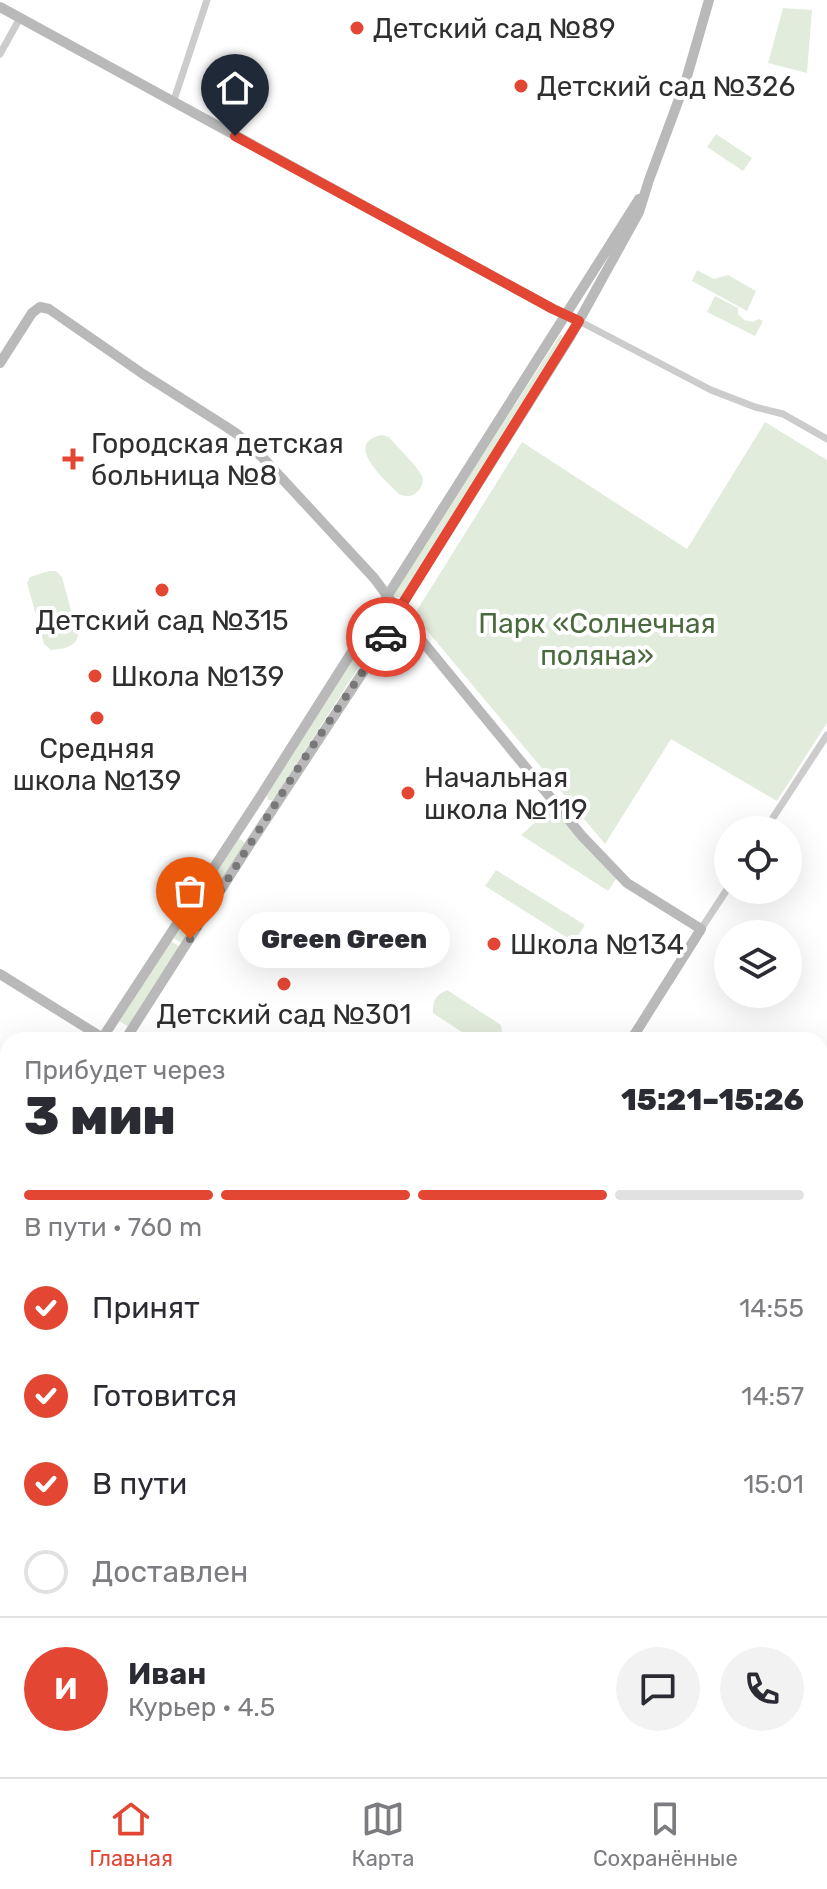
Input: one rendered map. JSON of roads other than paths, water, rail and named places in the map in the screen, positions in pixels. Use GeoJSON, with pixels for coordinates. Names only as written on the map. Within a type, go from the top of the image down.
{"type":"FeatureCollection","features":[{"type":"Feature","properties":{"kind":"main road"},"geometry":{"type":"LineString","coordinates":[[130,1032],[390,631],[398,611],[579,321],[639,212],[686,80],[709,0]]}},
{"type":"Feature","properties":{"kind":"main road"},"geometry":{"type":"LineString","coordinates":[[0,7],[579,321]]}},
{"type":"Feature","properties":{"kind":"main road"},"geometry":{"type":"LineString","coordinates":[[108,1032],[620,231],[649,180]]}},
{"type":"Feature","properties":{"kind":"main road"},"geometry":{"type":"LineString","coordinates":[[0,363],[32,313],[40,307],[49,309],[237,434],[263,458],[374,578],[551,800],[619,875],[701,929],[636,1032]]}},
{"type":"Feature","properties":{"kind":"main road"},"geometry":{"type":"LineString","coordinates":[[258,800],[272,809]]}},
{"type":"Feature","properties":{"kind":"main road"},"geometry":{"type":"LineString","coordinates":[[0,974],[92,1032]]}},
{"type":"Feature","properties":{"kind":"street"},"geometry":{"type":"LineString","coordinates":[[173,103],[207,0]]}},
{"type":"Feature","properties":{"kind":"street"},"geometry":{"type":"LineString","coordinates":[[0,54],[20,18]]}},
{"type":"Feature","properties":{"kind":"street"},"geometry":{"type":"LineString","coordinates":[[579,321],[711,390],[783,414],[827,439]]}},
{"type":"Feature","properties":{"kind":"street"},"geometry":{"type":"LineString","coordinates":[[774,816],[827,735]]}},
{"type":"Feature","properties":{"kind":"street"},"geometry":{"type":"LineString","coordinates":[[701,929],[717,904]]}},
{"type":"Feature","properties":{"kind":"place","name":"Детский сад №89"},"geometry":{"type":"Point","coordinates":[357,28]}},
{"type":"Feature","properties":{"kind":"place","name":"Детский сад №326"},"geometry":{"type":"Point","coordinates":[521,86]}},
{"type":"Feature","properties":{"kind":"place","name":"Городская детская больница №8"},"geometry":{"type":"Point","coordinates":[73,459]}},
{"type":"Feature","properties":{"kind":"place","name":"Детский сад №315"},"geometry":{"type":"Point","coordinates":[162,590]}},
{"type":"Feature","properties":{"kind":"place","name":"Школа №139"},"geometry":{"type":"Point","coordinates":[95,676]}},
{"type":"Feature","properties":{"kind":"place","name":"Средняя школа №139"},"geometry":{"type":"Point","coordinates":[97,718]}},
{"type":"Feature","properties":{"kind":"place","name":"Начальная школа №119"},"geometry":{"type":"Point","coordinates":[408,793]}},
{"type":"Feature","properties":{"kind":"place","name":"Green Green"},"geometry":{"type":"Point","coordinates":[190,939]}},
{"type":"Feature","properties":{"kind":"place","name":"Школа №134"},"geometry":{"type":"Point","coordinates":[494,944]}},
{"type":"Feature","properties":{"kind":"place","name":"Детский сад №301"},"geometry":{"type":"Point","coordinates":[284,984]}},
{"type":"Feature","properties":{"kind":"park label","name":"Парк «Солнечная поляна»"},"geometry":{"type":"Point","coordinates":[597,639]}}]}
